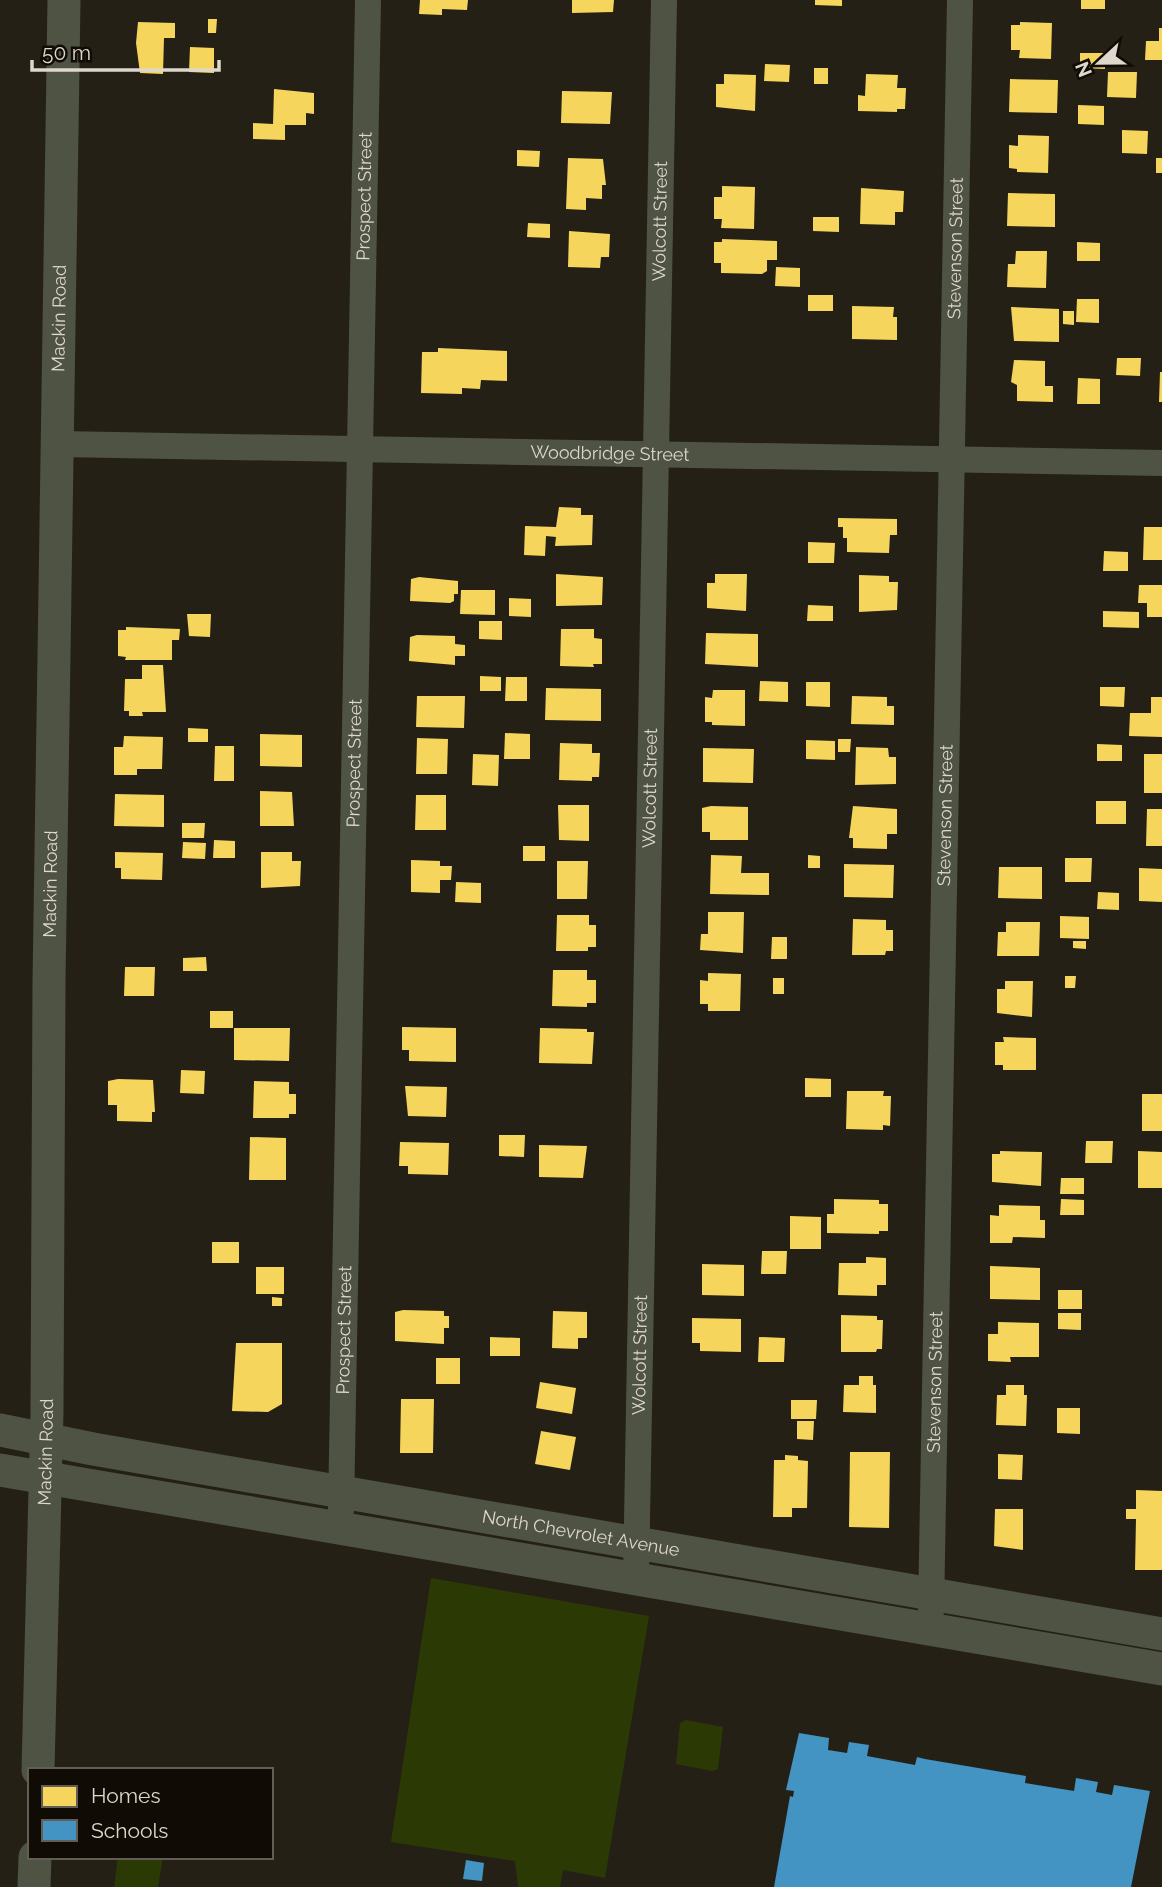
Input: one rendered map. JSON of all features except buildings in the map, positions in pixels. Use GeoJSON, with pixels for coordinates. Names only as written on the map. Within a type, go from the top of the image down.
{"type":"FeatureCollection","features":[{"type":"Feature","properties":{"kind":"street","name":"Mackin Road"},"geometry":{"type":"LineString","coordinates":[[38,1768],[47,1440],[49,982],[64,0]]}},
{"type":"Feature","properties":{"kind":"street","name":"Prospect Street"},"geometry":{"type":"LineString","coordinates":[[340,1527],[368,0]]}},
{"type":"Feature","properties":{"kind":"street","name":"Wolcott Street"},"geometry":{"type":"LineString","coordinates":[[636,1577],[664,0]]}},
{"type":"Feature","properties":{"kind":"street","name":"Stevenson Street"},"geometry":{"type":"LineString","coordinates":[[930,1628],[960,0]]}},
{"type":"Feature","properties":{"kind":"street","name":"Woodbridge Street"},"geometry":{"type":"LineString","coordinates":[[59,444],[1162,463]]}},
{"type":"Feature","properties":{"kind":"street","name":"North Chevrolet Avenue"},"geometry":{"type":"LineString","coordinates":[[0,1430],[341,1492],[1162,1634]]}},
{"type":"Feature","properties":{"kind":"street","name":"North Chevrolet Avenue"},"geometry":{"type":"LineString","coordinates":[[0,1470],[1162,1669]]}},
{"type":"Feature","properties":{"kind":"street"},"geometry":{"type":"LineString","coordinates":[[34,1887],[35,1859]]}},
{"type":"Feature","properties":{"kind":"green space"},"geometry":{"type":"Polygon","coordinates":[[[431,1578],[649,1616],[605,1878],[563,1870],[560,1887],[518,1887],[515,1861],[391,1842],[431,1578]]]}},
{"type":"Feature","properties":{"kind":"green space"},"geometry":{"type":"Polygon","coordinates":[[[686,1720],[723,1727],[718,1769],[712,1771],[676,1764],[680,1723],[686,1720]]]}},
{"type":"Feature","properties":{"kind":"green space"},"geometry":{"type":"Polygon","coordinates":[[[118,1859],[163,1859],[158,1887],[114,1887],[118,1859]]]}}]}
